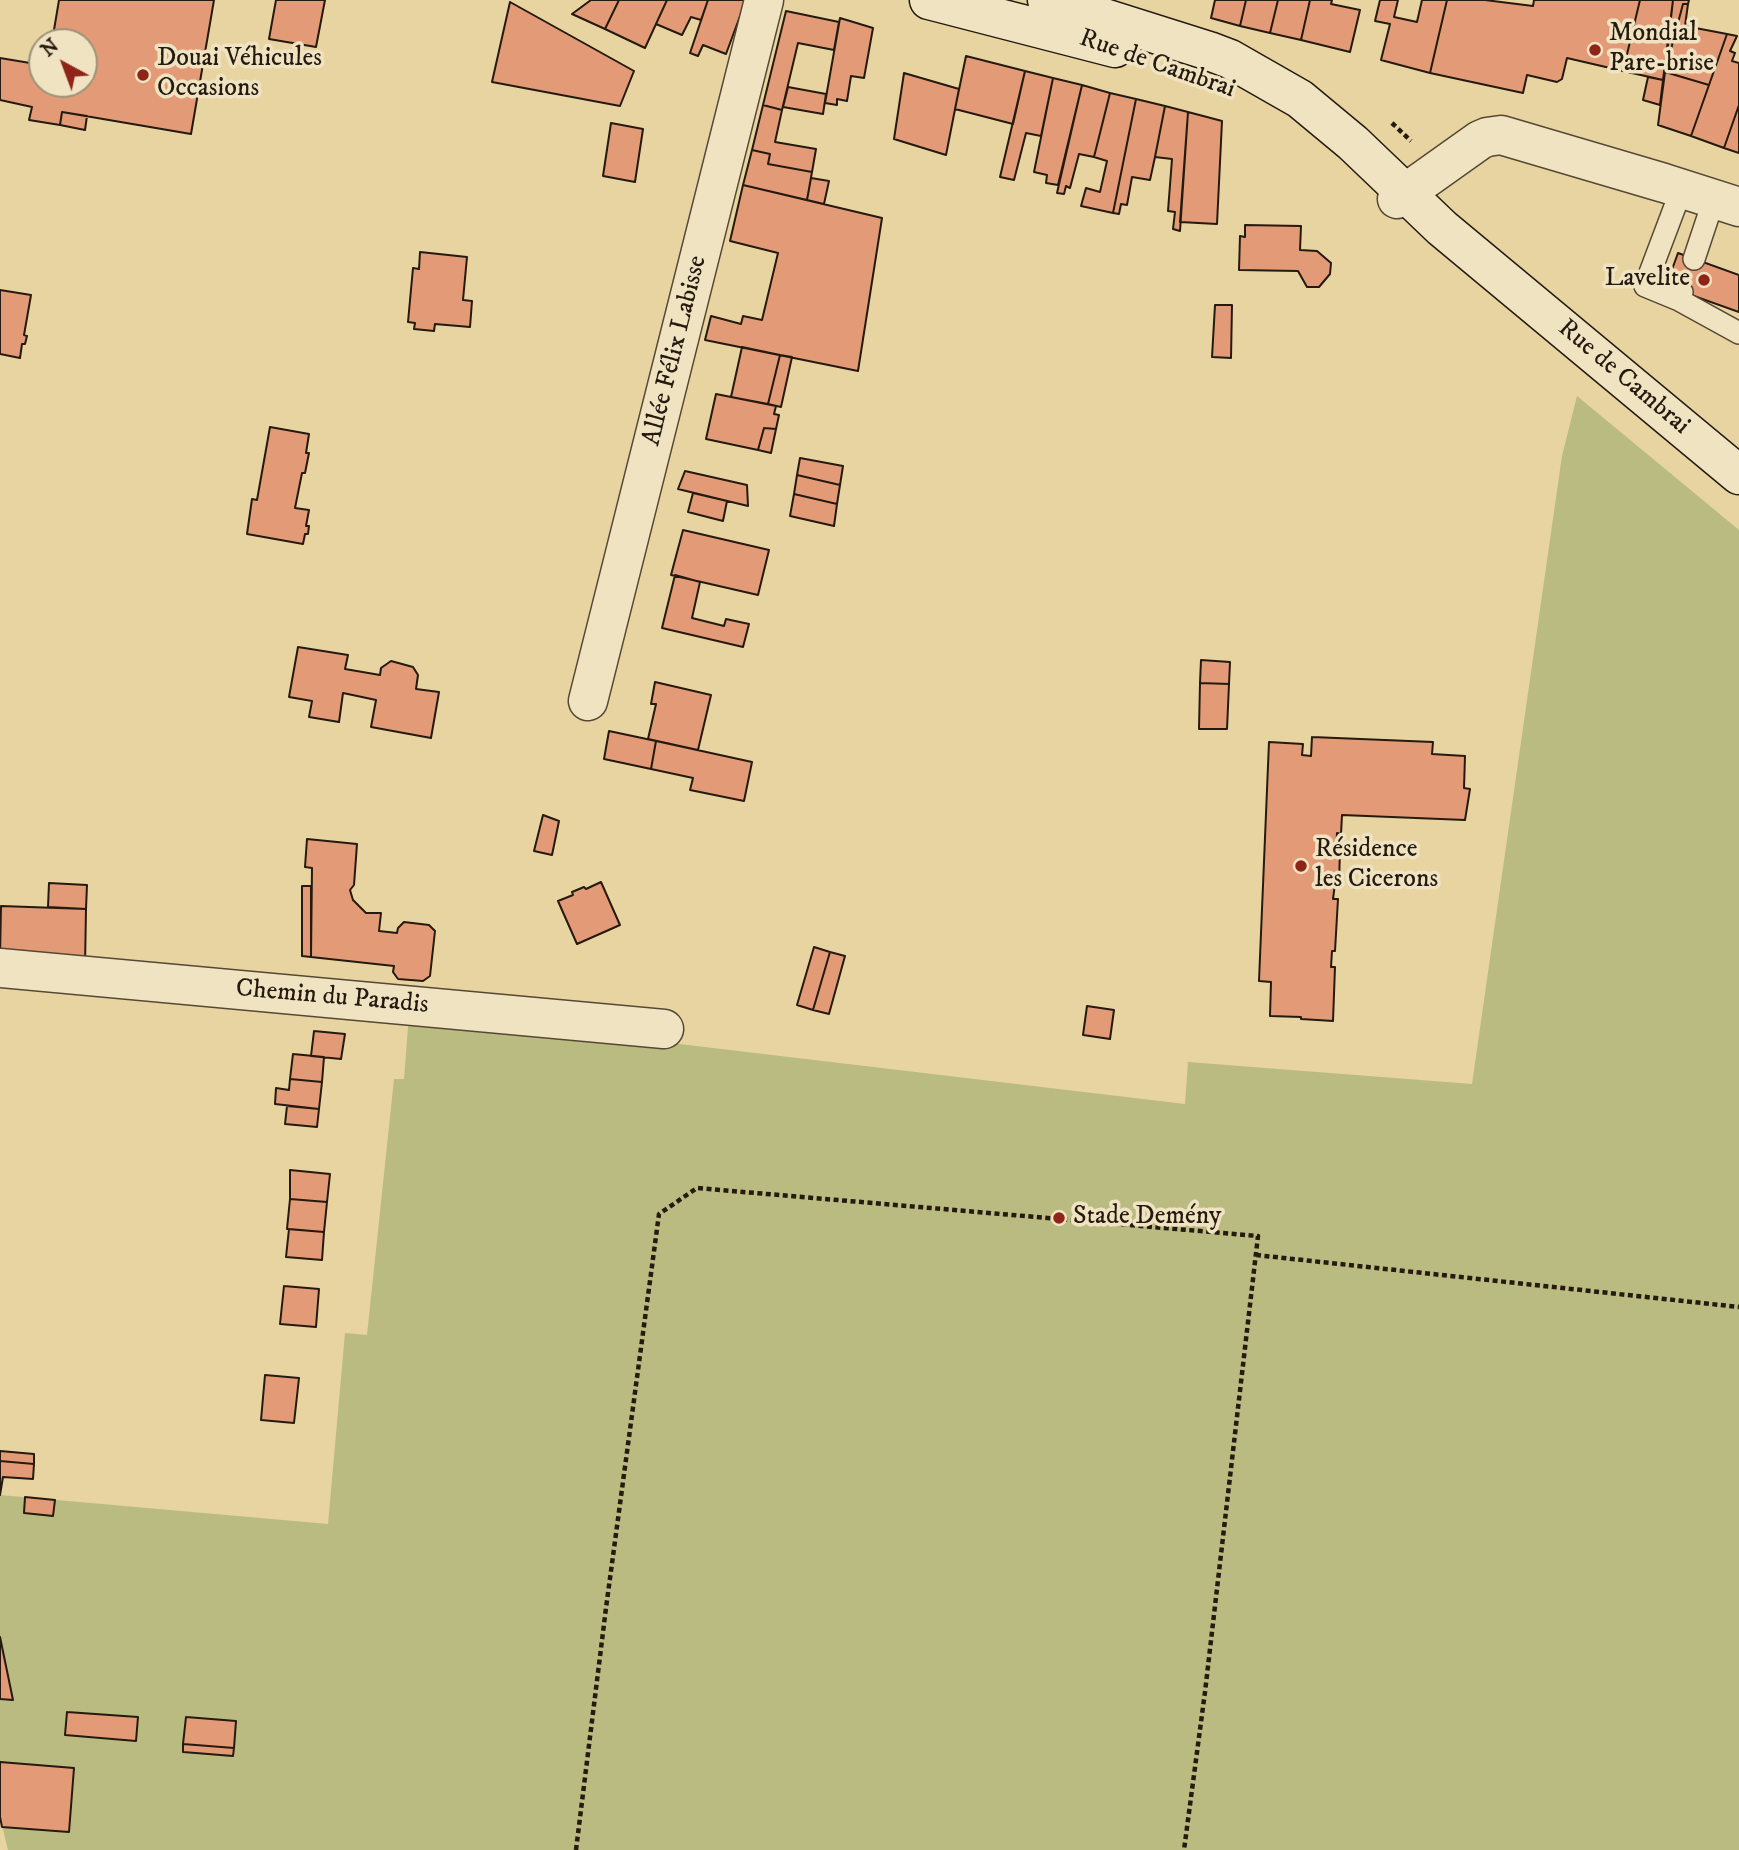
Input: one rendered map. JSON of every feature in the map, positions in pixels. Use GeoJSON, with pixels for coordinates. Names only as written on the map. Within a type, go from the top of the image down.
{"type":"FeatureCollection","features":[{"type":"Feature","properties":{"kind":"street","name":"Allée Félix Labisse"},"geometry":{"type":"LineString","coordinates":[[588,701],[764,0]]}},
{"type":"Feature","properties":{"kind":"street","name":"Rue de Cambrai"},"geometry":{"type":"LineString","coordinates":[[929,0],[1138,54],[1222,83],[1270,107],[1401,196],[1442,228],[1739,475]]}},
{"type":"Feature","properties":{"kind":"street","name":"Rue de Cambrai"},"geometry":{"type":"LineString","coordinates":[[1047,0],[1209,51],[1255,72],[1300,99],[1353,143],[1401,196]]}},
{"type":"Feature","properties":{"kind":"street"},"geometry":{"type":"LineString","coordinates":[[1401,196],[1480,140],[1501,135],[1712,198]]}},
{"type":"Feature","properties":{"kind":"street","name":"Chemin du Paradis"},"geometry":{"type":"LineString","coordinates":[[0,968],[664,1029]]}},
{"type":"Feature","properties":{"kind":"lane"},"geometry":{"type":"LineString","coordinates":[[1694,259],[1712,198]]}},
{"type":"Feature","properties":{"kind":"lane"},"geometry":{"type":"LineString","coordinates":[[1712,198],[1645,286],[1680,296],[1739,333]]}},
{"type":"Feature","properties":{"kind":"path"},"geometry":{"type":"LineString","coordinates":[[576,1850],[659,1214],[696,1188],[1258,1236],[1184,1850]]}},
{"type":"Feature","properties":{"kind":"path"},"geometry":{"type":"LineString","coordinates":[[1255,1255],[1739,1307]]}},
{"type":"Feature","properties":{"kind":"green space","name":"Stade Demény"},"geometry":{"type":"Polygon","coordinates":[[[1577,396],[1739,530],[1739,1850],[8,1850],[0,1817],[0,1495],[328,1524],[345,1333],[367,1335],[394,1079],[404,1079],[409,1015],[1185,1104],[1188,1062],[1472,1084],[1562,456],[1577,396]]]}},
{"type":"Feature","properties":{"kind":"building","name":"Douai Véhicules Occasions"},"geometry":{"type":"Polygon","coordinates":[[[59,0],[214,0],[191,134],[62,112],[60,125],[29,120],[32,107],[0,100],[0,58],[28,63],[28,98],[98,98],[98,28],[54,28],[59,0]]]}},
{"type":"Feature","properties":{"kind":"building"},"geometry":{"type":"Polygon","coordinates":[[[276,0],[325,0],[316,47],[269,39],[276,0]]]}},
{"type":"Feature","properties":{"kind":"building"},"geometry":{"type":"Polygon","coordinates":[[[591,0],[619,0],[605,29],[572,14],[591,0]]]}},
{"type":"Feature","properties":{"kind":"building"},"geometry":{"type":"Polygon","coordinates":[[[619,0],[667,0],[645,48],[605,29],[619,0]]]}},
{"type":"Feature","properties":{"kind":"building"},"geometry":{"type":"Polygon","coordinates":[[[667,0],[708,0],[701,20],[691,17],[682,35],[656,24],[667,0]]]}},
{"type":"Feature","properties":{"kind":"building"},"geometry":{"type":"Polygon","coordinates":[[[708,0],[746,0],[726,54],[703,45],[698,56],[690,53],[708,0]]]}},
{"type":"Feature","properties":{"kind":"building"},"geometry":{"type":"Polygon","coordinates":[[[1215,0],[1246,0],[1240,26],[1211,18],[1215,0]]]}},
{"type":"Feature","properties":{"kind":"building"},"geometry":{"type":"Polygon","coordinates":[[[1246,0],[1278,0],[1270,33],[1240,26],[1246,0]]]}},
{"type":"Feature","properties":{"kind":"building"},"geometry":{"type":"Polygon","coordinates":[[[1278,0],[1310,0],[1301,40],[1270,33],[1278,0]]]}},
{"type":"Feature","properties":{"kind":"building"},"geometry":{"type":"Polygon","coordinates":[[[1310,0],[1332,0],[1331,4],[1360,10],[1350,52],[1301,40],[1310,0]]]}},
{"type":"Feature","properties":{"kind":"building"},"geometry":{"type":"Polygon","coordinates":[[[1380,0],[1398,0],[1394,17],[1417,22],[1422,0],[1447,0],[1430,73],[1381,60],[1390,24],[1375,21],[1380,0]]]}},
{"type":"Feature","properties":{"kind":"building"},"geometry":{"type":"Polygon","coordinates":[[[1447,0],[1485,0],[1533,6],[1534,0],[1640,0],[1623,71],[1567,58],[1562,79],[1557,82],[1527,75],[1523,93],[1430,73],[1447,0]]]}},
{"type":"Feature","properties":{"kind":"building"},"geometry":{"type":"Polygon","coordinates":[[[1640,0],[1673,0],[1663,80],[1623,71],[1640,0]]]}},
{"type":"Feature","properties":{"kind":"building"},"geometry":{"type":"Polygon","coordinates":[[[1673,0],[1689,0],[1688,4],[1683,4],[1665,72],[1673,0]]]}},
{"type":"Feature","properties":{"kind":"building"},"geometry":{"type":"Polygon","coordinates":[[[510,2],[634,71],[620,106],[492,82],[510,2]]]}},
{"type":"Feature","properties":{"kind":"building"},"geometry":{"type":"Polygon","coordinates":[[[1683,4],[1688,4],[1685,26],[1727,34],[1709,85],[1665,72],[1683,4]]]}},
{"type":"Feature","properties":{"kind":"building"},"geometry":{"type":"Polygon","coordinates":[[[786,11],[839,22],[834,50],[798,43],[782,110],[763,105],[786,11]]]}},
{"type":"Feature","properties":{"kind":"building"},"geometry":{"type":"Polygon","coordinates":[[[840,18],[873,28],[864,78],[851,76],[847,101],[837,99],[837,105],[825,103],[840,18]]]}},
{"type":"Feature","properties":{"kind":"building"},"geometry":{"type":"Polygon","coordinates":[[[1727,34],[1737,36],[1730,51],[1735,53],[1732,61],[1739,63],[1739,105],[1724,148],[1691,136],[1727,34]]]}},
{"type":"Feature","properties":{"kind":"building"},"geometry":{"type":"Polygon","coordinates":[[[966,56],[1025,71],[1013,124],[955,109],[966,56]]]}},
{"type":"Feature","properties":{"kind":"building"},"geometry":{"type":"Polygon","coordinates":[[[1025,71],[1053,78],[1041,136],[1026,133],[1014,180],[1000,177],[1025,71]]]}},
{"type":"Feature","properties":{"kind":"building"},"geometry":{"type":"Polygon","coordinates":[[[1665,72],[1709,85],[1691,136],[1658,125],[1665,72]]]}},
{"type":"Feature","properties":{"kind":"building"},"geometry":{"type":"Polygon","coordinates":[[[904,73],[959,89],[946,155],[894,139],[904,73]]]}},
{"type":"Feature","properties":{"kind":"building"},"geometry":{"type":"Polygon","coordinates":[[[1648,77],[1663,80],[1660,105],[1643,100],[1648,77]]]}},
{"type":"Feature","properties":{"kind":"building"},"geometry":{"type":"Polygon","coordinates":[[[1053,78],[1082,85],[1058,185],[1046,183],[1047,175],[1034,172],[1053,78]]]}},
{"type":"Feature","properties":{"kind":"building"},"geometry":{"type":"Polygon","coordinates":[[[1082,85],[1110,93],[1094,157],[1079,154],[1070,188],[1066,186],[1064,194],[1057,193],[1082,85]]]}},
{"type":"Feature","properties":{"kind":"building"},"geometry":{"type":"Polygon","coordinates":[[[788,87],[826,94],[823,114],[783,107],[788,87]]]}},
{"type":"Feature","properties":{"kind":"building"},"geometry":{"type":"Polygon","coordinates":[[[1110,93],[1136,99],[1113,213],[1081,206],[1086,188],[1100,192],[1107,161],[1094,157],[1110,93]]]}},
{"type":"Feature","properties":{"kind":"building"},"geometry":{"type":"Polygon","coordinates":[[[1136,99],[1165,106],[1155,157],[1150,180],[1132,177],[1127,205],[1121,204],[1119,214],[1113,213],[1136,99]]]}},
{"type":"Feature","properties":{"kind":"building"},"geometry":{"type":"Polygon","coordinates":[[[763,105],[782,110],[775,142],[816,149],[812,172],[768,164],[770,154],[752,150],[763,105]]]}},
{"type":"Feature","properties":{"kind":"building"},"geometry":{"type":"Polygon","coordinates":[[[1739,105],[1739,153],[1724,148],[1739,105]]]}},
{"type":"Feature","properties":{"kind":"building"},"geometry":{"type":"Polygon","coordinates":[[[1165,106],[1188,112],[1180,231],[1173,229],[1175,212],[1168,211],[1172,159],[1155,157],[1165,106]]]}},
{"type":"Feature","properties":{"kind":"building"},"geometry":{"type":"Polygon","coordinates":[[[62,112],[87,116],[85,130],[60,125],[62,112]]]}},
{"type":"Feature","properties":{"kind":"building"},"geometry":{"type":"Polygon","coordinates":[[[1188,112],[1222,121],[1217,224],[1180,222],[1188,112]]]}},
{"type":"Feature","properties":{"kind":"building"},"geometry":{"type":"Polygon","coordinates":[[[611,123],[643,129],[635,182],[603,176],[611,123]]]}},
{"type":"Feature","properties":{"kind":"building"},"geometry":{"type":"Polygon","coordinates":[[[752,150],[770,154],[768,164],[812,172],[807,200],[743,185],[752,150]]]}},
{"type":"Feature","properties":{"kind":"building"},"geometry":{"type":"Polygon","coordinates":[[[811,178],[829,181],[824,204],[807,200],[811,178]]]}},
{"type":"Feature","properties":{"kind":"building"},"geometry":{"type":"Polygon","coordinates":[[[743,185],[882,218],[858,371],[705,340],[711,316],[741,324],[743,316],[762,320],[778,253],[730,241],[743,185]]]}},
{"type":"Feature","properties":{"kind":"building"},"geometry":{"type":"Polygon","coordinates":[[[1245,225],[1301,226],[1300,250],[1317,251],[1331,263],[1330,274],[1319,287],[1307,287],[1298,271],[1239,270],[1240,236],[1245,237],[1245,225]]]}},
{"type":"Feature","properties":{"kind":"building"},"geometry":{"type":"Polygon","coordinates":[[[420,252],[467,257],[463,300],[472,301],[470,327],[435,324],[434,331],[414,329],[415,323],[408,322],[413,268],[419,269],[420,252]]]}},
{"type":"Feature","properties":{"kind":"building","name":"Lavelite"},"geometry":{"type":"Polygon","coordinates":[[[1678,253],[1739,275],[1739,312],[1666,286],[1678,253]]]}},
{"type":"Feature","properties":{"kind":"building"},"geometry":{"type":"Polygon","coordinates":[[[0,290],[31,295],[24,335],[27,336],[25,344],[22,344],[20,358],[0,354],[0,290]]]}},
{"type":"Feature","properties":{"kind":"building"},"geometry":{"type":"Polygon","coordinates":[[[1215,305],[1232,305],[1231,358],[1212,357],[1215,305]]]}},
{"type":"Feature","properties":{"kind":"building"},"geometry":{"type":"Polygon","coordinates":[[[742,347],[780,355],[768,404],[731,397],[742,347]]]}},
{"type":"Feature","properties":{"kind":"building"},"geometry":{"type":"Polygon","coordinates":[[[780,355],[792,357],[781,407],[768,404],[780,355]]]}},
{"type":"Feature","properties":{"kind":"building"},"geometry":{"type":"Polygon","coordinates":[[[716,394],[776,406],[774,414],[779,415],[776,429],[764,428],[758,450],[706,439],[716,394]]]}},
{"type":"Feature","properties":{"kind":"building"},"geometry":{"type":"Polygon","coordinates":[[[270,427],[309,434],[306,453],[309,453],[295,508],[309,510],[306,526],[309,526],[308,534],[305,534],[303,544],[247,534],[252,499],[257,500],[270,427]]]}},
{"type":"Feature","properties":{"kind":"building"},"geometry":{"type":"Polygon","coordinates":[[[764,428],[776,429],[771,453],[758,450],[764,428]]]}},
{"type":"Feature","properties":{"kind":"building"},"geometry":{"type":"Polygon","coordinates":[[[800,458],[843,466],[840,485],[797,475],[800,458]]]}},
{"type":"Feature","properties":{"kind":"building"},"geometry":{"type":"Polygon","coordinates":[[[685,471],[747,485],[748,506],[678,489],[685,471]]]}},
{"type":"Feature","properties":{"kind":"building"},"geometry":{"type":"Polygon","coordinates":[[[797,475],[840,485],[837,504],[794,494],[797,475]]]}},
{"type":"Feature","properties":{"kind":"building"},"geometry":{"type":"Polygon","coordinates":[[[693,493],[727,501],[723,521],[688,512],[693,493]]]}},
{"type":"Feature","properties":{"kind":"building"},"geometry":{"type":"Polygon","coordinates":[[[794,494],[837,504],[834,526],[790,516],[794,494]]]}},
{"type":"Feature","properties":{"kind":"building"},"geometry":{"type":"Polygon","coordinates":[[[683,530],[769,550],[758,595],[671,575],[683,530]]]}},
{"type":"Feature","properties":{"kind":"building"},"geometry":{"type":"Polygon","coordinates":[[[675,575],[700,582],[692,618],[724,626],[726,619],[749,624],[743,647],[662,628],[675,575]]]}},
{"type":"Feature","properties":{"kind":"building"},"geometry":{"type":"Polygon","coordinates":[[[298,647],[348,655],[345,669],[380,675],[381,668],[391,661],[413,667],[418,675],[416,689],[439,692],[431,738],[371,727],[376,700],[343,693],[339,722],[309,717],[312,701],[289,697],[298,647]]]}},
{"type":"Feature","properties":{"kind":"building"},"geometry":{"type":"Polygon","coordinates":[[[1201,660],[1230,662],[1229,684],[1200,683],[1201,660]]]}},
{"type":"Feature","properties":{"kind":"building"},"geometry":{"type":"Polygon","coordinates":[[[655,682],[711,695],[698,750],[648,739],[656,704],[651,704],[655,682]]]}},
{"type":"Feature","properties":{"kind":"building"},"geometry":{"type":"Polygon","coordinates":[[[1200,683],[1229,684],[1227,729],[1199,729],[1200,683]]]}},
{"type":"Feature","properties":{"kind":"building"},"geometry":{"type":"Polygon","coordinates":[[[609,731],[656,741],[651,769],[604,759],[609,731]]]}},
{"type":"Feature","properties":{"kind":"building","name":"Résidence les Cicerons"},"geometry":{"type":"Polygon","coordinates":[[[1312,737],[1433,742],[1432,754],[1465,756],[1464,788],[1470,789],[1465,820],[1342,815],[1341,834],[1337,833],[1336,849],[1340,849],[1339,884],[1335,884],[1333,899],[1338,899],[1335,951],[1332,951],[1331,967],[1335,967],[1333,1021],[1270,1016],[1271,982],[1259,981],[1269,742],[1303,744],[1302,755],[1311,756],[1312,737]]]}},
{"type":"Feature","properties":{"kind":"building"},"geometry":{"type":"Polygon","coordinates":[[[656,741],[752,762],[744,801],[690,790],[693,778],[651,769],[656,741]]]}},
{"type":"Feature","properties":{"kind":"building"},"geometry":{"type":"Polygon","coordinates":[[[543,815],[559,821],[552,855],[534,851],[543,815]]]}},
{"type":"Feature","properties":{"kind":"building"},"geometry":{"type":"Polygon","coordinates":[[[307,839],[357,844],[354,885],[350,890],[353,900],[366,913],[381,913],[379,931],[397,933],[404,922],[429,925],[435,931],[430,976],[423,981],[398,979],[393,972],[394,966],[311,957],[312,868],[305,867],[307,839]]]}},
{"type":"Feature","properties":{"kind":"building"},"geometry":{"type":"Polygon","coordinates":[[[601,882],[620,925],[577,944],[558,901],[573,895],[572,892],[601,882]]]}},
{"type":"Feature","properties":{"kind":"building"},"geometry":{"type":"Polygon","coordinates":[[[49,883],[87,885],[86,909],[48,907],[49,883]]]}},
{"type":"Feature","properties":{"kind":"building"},"geometry":{"type":"Polygon","coordinates":[[[302,886],[311,886],[311,957],[302,956],[302,886]]]}},
{"type":"Feature","properties":{"kind":"building"},"geometry":{"type":"Polygon","coordinates":[[[1,906],[86,909],[85,966],[0,957],[1,906]]]}},
{"type":"Feature","properties":{"kind":"building"},"geometry":{"type":"Polygon","coordinates":[[[814,947],[830,952],[813,1010],[797,1005],[814,947]]]}},
{"type":"Feature","properties":{"kind":"building"},"geometry":{"type":"Polygon","coordinates":[[[830,952],[845,956],[829,1014],[813,1010],[830,952]]]}},
{"type":"Feature","properties":{"kind":"building"},"geometry":{"type":"Polygon","coordinates":[[[1087,1006],[1114,1010],[1110,1039],[1083,1035],[1087,1006]]]}},
{"type":"Feature","properties":{"kind":"building"},"geometry":{"type":"Polygon","coordinates":[[[314,1031],[345,1034],[341,1059],[311,1056],[314,1031]]]}},
{"type":"Feature","properties":{"kind":"building"},"geometry":{"type":"Polygon","coordinates":[[[293,1054],[324,1057],[322,1082],[290,1079],[293,1054]]]}},
{"type":"Feature","properties":{"kind":"building"},"geometry":{"type":"Polygon","coordinates":[[[290,1079],[322,1082],[319,1109],[275,1104],[276,1088],[289,1090],[290,1079]]]}},
{"type":"Feature","properties":{"kind":"building"},"geometry":{"type":"Polygon","coordinates":[[[287,1106],[319,1109],[317,1127],[285,1124],[287,1106]]]}},
{"type":"Feature","properties":{"kind":"building"},"geometry":{"type":"Polygon","coordinates":[[[290,1170],[330,1174],[327,1202],[290,1199],[290,1170]]]}},
{"type":"Feature","properties":{"kind":"building"},"geometry":{"type":"Polygon","coordinates":[[[290,1199],[327,1202],[324,1232],[287,1229],[290,1199]]]}},
{"type":"Feature","properties":{"kind":"building"},"geometry":{"type":"Polygon","coordinates":[[[289,1229],[324,1232],[322,1260],[286,1257],[289,1229]]]}},
{"type":"Feature","properties":{"kind":"building"},"geometry":{"type":"Polygon","coordinates":[[[284,1286],[319,1289],[316,1327],[280,1324],[284,1286]]]}},
{"type":"Feature","properties":{"kind":"building"},"geometry":{"type":"Polygon","coordinates":[[[265,1375],[299,1378],[294,1423],[261,1420],[265,1375]]]}},
{"type":"Feature","properties":{"kind":"building"},"geometry":{"type":"Polygon","coordinates":[[[0,1451],[34,1454],[34,1464],[0,1461],[0,1451]]]}},
{"type":"Feature","properties":{"kind":"building"},"geometry":{"type":"Polygon","coordinates":[[[0,1461],[34,1464],[33,1479],[3,1477],[0,1495],[0,1461]]]}},
{"type":"Feature","properties":{"kind":"building"},"geometry":{"type":"Polygon","coordinates":[[[25,1497],[55,1500],[53,1516],[24,1513],[25,1497]]]}},
{"type":"Feature","properties":{"kind":"building"},"geometry":{"type":"Polygon","coordinates":[[[0,1637],[13,1700],[0,1699],[0,1637]]]}},
{"type":"Feature","properties":{"kind":"building"},"geometry":{"type":"Polygon","coordinates":[[[67,1712],[138,1717],[136,1741],[65,1735],[67,1712]]]}},
{"type":"Feature","properties":{"kind":"building"},"geometry":{"type":"Polygon","coordinates":[[[186,1717],[236,1721],[234,1748],[183,1744],[186,1717]]]}},
{"type":"Feature","properties":{"kind":"building"},"geometry":{"type":"Polygon","coordinates":[[[183,1744],[234,1748],[233,1756],[183,1752],[183,1744]]]}},
{"type":"Feature","properties":{"kind":"building"},"geometry":{"type":"Polygon","coordinates":[[[0,1762],[74,1768],[69,1832],[2,1827],[0,1762]]]}},
{"type":"Feature","properties":{"kind":"place","name":"Mondial Pare-brise"},"geometry":{"type":"Point","coordinates":[1595,50]}},
{"type":"Feature","properties":{"kind":"place","name":"Douai Véhicules Occasions"},"geometry":{"type":"Point","coordinates":[143,75]}},
{"type":"Feature","properties":{"kind":"place","name":"Lavelite"},"geometry":{"type":"Point","coordinates":[1704,280]}},
{"type":"Feature","properties":{"kind":"place","name":"Résidence les Cicerons"},"geometry":{"type":"Point","coordinates":[1301,866]}},
{"type":"Feature","properties":{"kind":"place","name":"Stade Demény"},"geometry":{"type":"Point","coordinates":[1059,1218]}}]}
